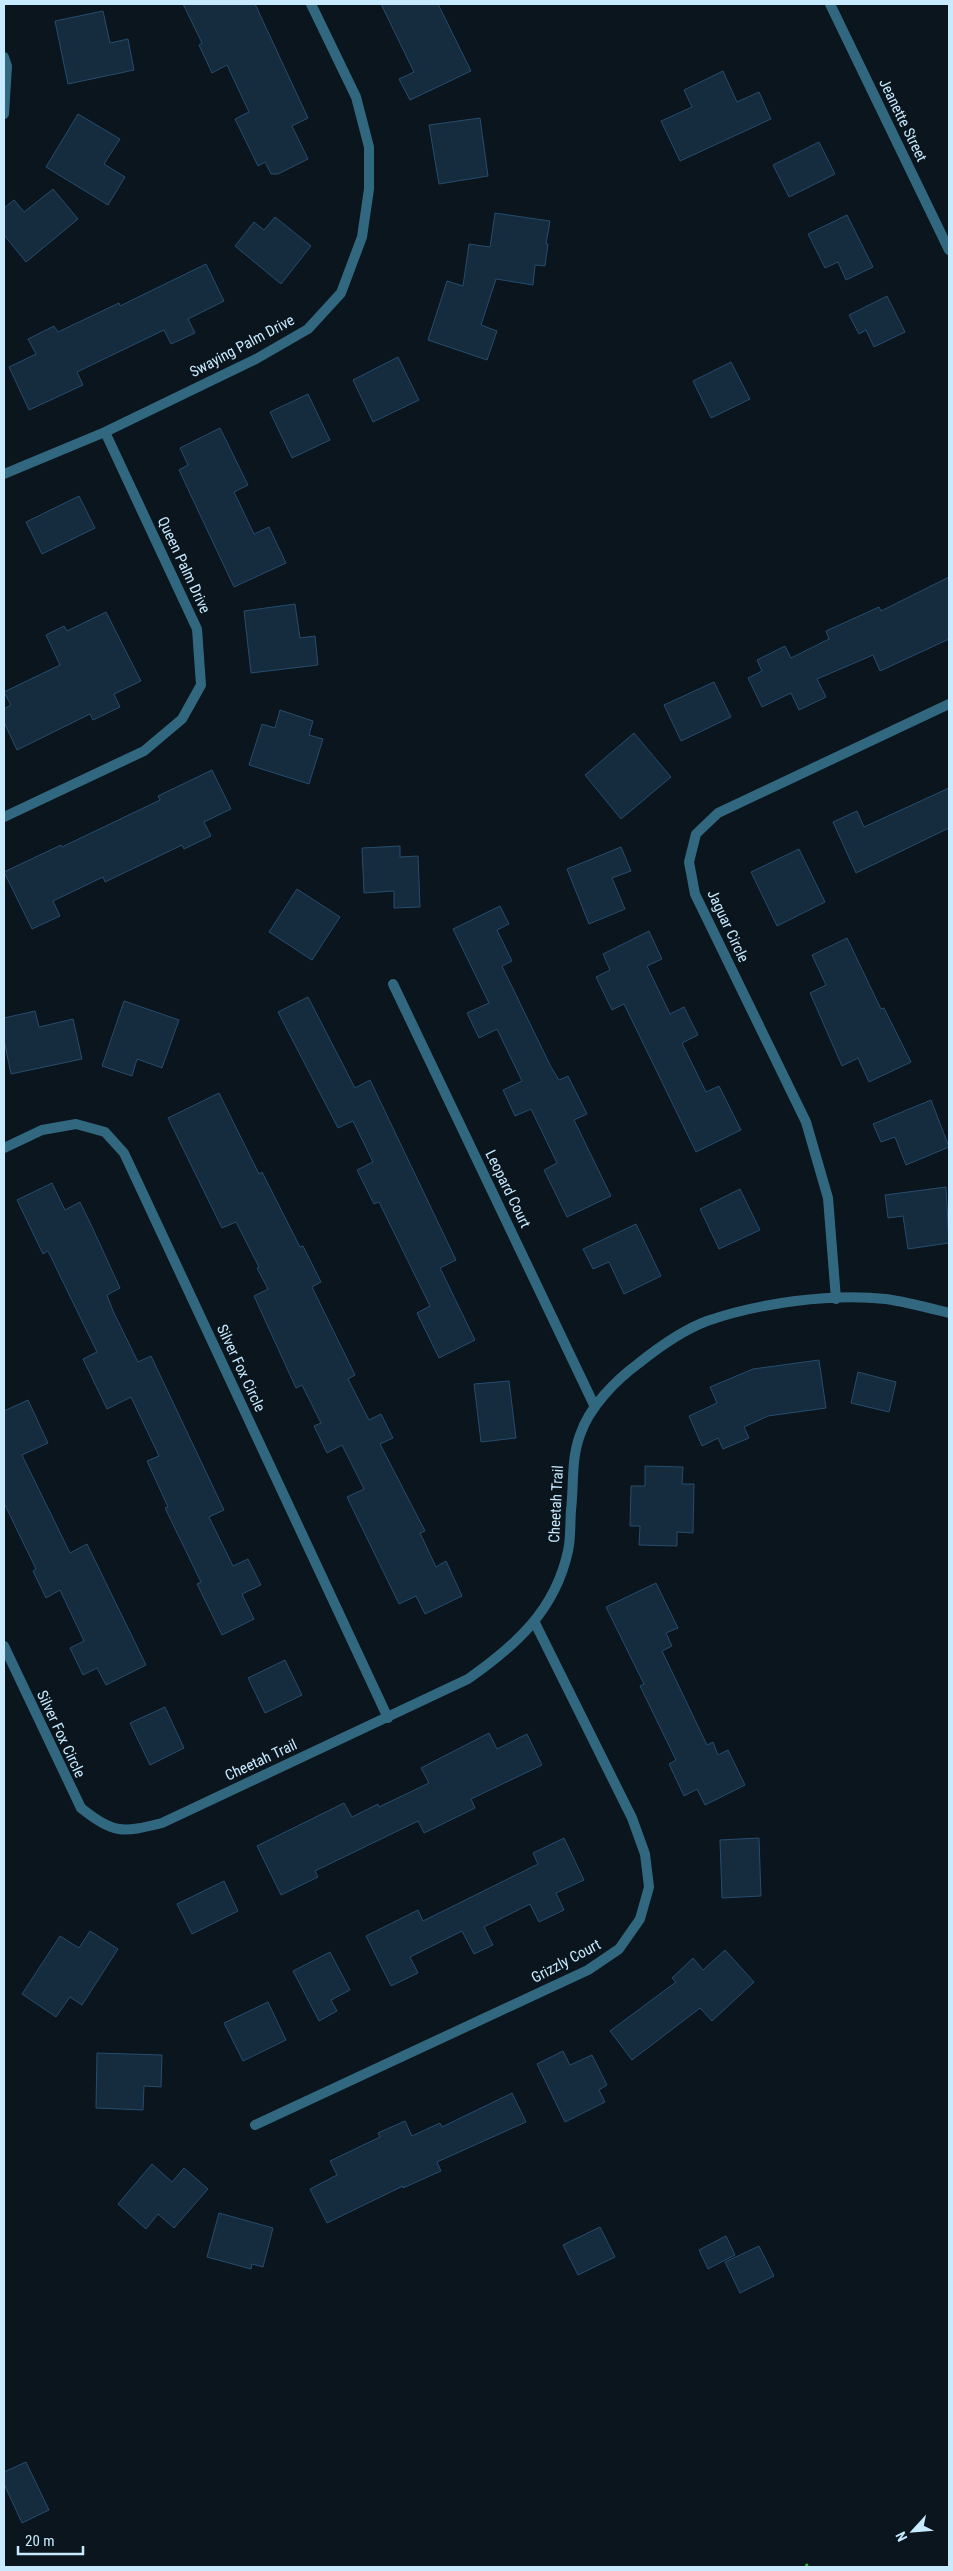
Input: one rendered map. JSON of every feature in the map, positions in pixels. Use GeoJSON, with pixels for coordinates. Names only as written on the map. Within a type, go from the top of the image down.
{"type":"FeatureCollection","features":[{"type":"Feature","properties":{"kind":"street","name":"Swaying Palm Drive"},"geometry":{"type":"LineString","coordinates":[[4,474],[105,432],[256,359],[308,329],[341,293],[362,237],[369,188],[369,147],[356,97],[311,4]]}},
{"type":"Feature","properties":{"kind":"street","name":"Jeanette Street"},"geometry":{"type":"LineString","coordinates":[[830,4],[949,250]]}},
{"type":"Feature","properties":{"kind":"street"},"geometry":{"type":"LineString","coordinates":[[4,57],[7,66],[4,114]]}},
{"type":"Feature","properties":{"kind":"street","name":"Queen Palm Drive"},"geometry":{"type":"LineString","coordinates":[[4,817],[144,751],[182,719],[201,685],[197,629],[105,432]]}},
{"type":"Feature","properties":{"kind":"street","name":"Jaguar Circle"},"geometry":{"type":"LineString","coordinates":[[836,1299],[828,1198],[806,1122],[696,894],[689,862],[696,834],[718,813],[949,704]]}},
{"type":"Feature","properties":{"kind":"street","name":"Leopard Court"},"geometry":{"type":"LineString","coordinates":[[393,984],[596,1407]]}},
{"type":"Feature","properties":{"kind":"street","name":"Silver Fox Circle"},"geometry":{"type":"LineString","coordinates":[[4,1148],[42,1130],[76,1124],[105,1132],[124,1153],[388,1718]]}},
{"type":"Feature","properties":{"kind":"street","name":"Cheetah Trail"},"geometry":{"type":"LineString","coordinates":[[103,1825],[130,1831],[162,1823],[388,1718],[468,1678],[503,1654],[534,1623],[553,1593],[568,1552],[573,1461],[580,1434],[596,1407],[624,1374],[661,1346],[706,1322],[768,1305],[836,1299],[886,1299],[949,1313]]}},
{"type":"Feature","properties":{"kind":"street","name":"Grizzly Court"},"geometry":{"type":"LineString","coordinates":[[255,2125],[588,1970],[619,1949],[640,1919],[649,1887],[645,1854],[635,1827],[534,1623]]}},
{"type":"Feature","properties":{"kind":"street","name":"Silver Fox Circle"},"geometry":{"type":"LineString","coordinates":[[4,1646],[81,1808],[103,1825]]}},
{"type":"Feature","properties":{"kind":"building"},"geometry":{"type":"Polygon","coordinates":[[[183,4],[255,4],[308,118],[292,126],[308,159],[278,174],[271,174],[265,162],[258,166],[235,119],[249,112],[227,65],[212,73],[199,45],[202,43],[183,4]]]}},
{"type":"Feature","properties":{"kind":"building"},"geometry":{"type":"Polygon","coordinates":[[[381,4],[438,4],[471,71],[410,100],[399,79],[414,72],[381,4]]]}},
{"type":"Feature","properties":{"kind":"building"},"geometry":{"type":"Polygon","coordinates":[[[103,11],[110,43],[128,39],[134,70],[68,84],[55,21],[103,11]]]}},
{"type":"Feature","properties":{"kind":"building"},"geometry":{"type":"Polygon","coordinates":[[[723,71],[737,102],[759,92],[771,119],[680,161],[661,121],[692,107],[684,90],[723,71]]]}},
{"type":"Feature","properties":{"kind":"building"},"geometry":{"type":"Polygon","coordinates":[[[78,114],[120,139],[104,164],[125,177],[108,205],[46,167],[78,114]]]}},
{"type":"Feature","properties":{"kind":"building"},"geometry":{"type":"Polygon","coordinates":[[[480,118],[488,176],[439,184],[429,125],[480,118]]]}},
{"type":"Feature","properties":{"kind":"building"},"geometry":{"type":"Polygon","coordinates":[[[819,142],[835,174],[789,197],[773,165],[819,142]]]}},
{"type":"Feature","properties":{"kind":"building"},"geometry":{"type":"Polygon","coordinates":[[[53,189],[78,219],[26,262],[4,235],[4,208],[14,200],[24,212],[53,189]]]}},
{"type":"Feature","properties":{"kind":"building"},"geometry":{"type":"Polygon","coordinates":[[[495,213],[550,221],[545,266],[535,265],[533,285],[496,279],[481,325],[497,331],[487,360],[428,340],[447,281],[463,286],[469,244],[490,247],[495,213]]]}},
{"type":"Feature","properties":{"kind":"building"},"geometry":{"type":"Polygon","coordinates":[[[847,215],[873,267],[846,280],[838,262],[825,268],[808,234],[847,215]]]}},
{"type":"Feature","properties":{"kind":"building"},"geometry":{"type":"Polygon","coordinates":[[[275,217],[311,246],[281,284],[235,246],[254,222],[264,230],[275,217]]]}},
{"type":"Feature","properties":{"kind":"building"},"geometry":{"type":"Polygon","coordinates":[[[206,264],[224,301],[188,319],[195,333],[171,344],[164,330],[77,372],[83,385],[29,410],[9,367],[36,354],[28,339],[54,326],[58,332],[119,303],[120,306],[206,264]]]}},
{"type":"Feature","properties":{"kind":"building"},"geometry":{"type":"Polygon","coordinates":[[[887,296],[905,332],[874,347],[866,330],[859,334],[849,315],[887,296]]]}},
{"type":"Feature","properties":{"kind":"building"},"geometry":{"type":"Polygon","coordinates":[[[398,357],[419,400],[373,422],[353,380],[398,357]]]}},
{"type":"Feature","properties":{"kind":"building"},"geometry":{"type":"Polygon","coordinates":[[[731,362],[750,399],[711,418],[693,381],[731,362]]]}},
{"type":"Feature","properties":{"kind":"building"},"geometry":{"type":"Polygon","coordinates":[[[308,394],[330,440],[292,458],[270,412],[308,394]]]}},
{"type":"Feature","properties":{"kind":"building"},"geometry":{"type":"Polygon","coordinates":[[[220,428],[248,485],[234,492],[254,534],[269,527],[286,563],[234,587],[179,470],[188,465],[180,448],[220,428]]]}},
{"type":"Feature","properties":{"kind":"building"},"geometry":{"type":"Polygon","coordinates":[[[79,496],[95,528],[42,554],[26,522],[79,496]]]}},
{"type":"Feature","properties":{"kind":"building"},"geometry":{"type":"Polygon","coordinates":[[[949,577],[949,639],[880,671],[873,655],[817,679],[826,697],[799,710],[791,693],[762,707],[748,678],[762,671],[757,660],[785,646],[791,658],[829,639],[826,631],[879,607],[881,611],[949,577]]]}},
{"type":"Feature","properties":{"kind":"building"},"geometry":{"type":"Polygon","coordinates":[[[295,604],[300,638],[315,636],[318,665],[251,673],[244,611],[295,604]]]}},
{"type":"Feature","properties":{"kind":"building"},"geometry":{"type":"Polygon","coordinates":[[[106,612],[141,681],[114,694],[120,707],[93,720],[90,714],[17,750],[4,722],[4,709],[11,705],[4,692],[60,665],[46,635],[64,626],[67,631],[106,612]]]}},
{"type":"Feature","properties":{"kind":"building"},"geometry":{"type":"Polygon","coordinates":[[[714,682],[731,717],[681,741],[664,705],[714,682]]]}},
{"type":"Feature","properties":{"kind":"building"},"geometry":{"type":"Polygon","coordinates":[[[280,710],[313,721],[309,735],[323,739],[309,784],[249,765],[262,724],[275,728],[280,710]]]}},
{"type":"Feature","properties":{"kind":"building"},"geometry":{"type":"Polygon","coordinates":[[[634,733],[671,777],[621,819],[585,775],[634,733]]]}},
{"type":"Feature","properties":{"kind":"building"},"geometry":{"type":"Polygon","coordinates":[[[212,770],[231,809],[204,822],[211,836],[184,849],[182,845],[105,882],[103,877],[53,901],[60,916],[32,929],[4,872],[61,845],[62,847],[160,800],[158,796],[212,770]]]}},
{"type":"Feature","properties":{"kind":"building"},"geometry":{"type":"Polygon","coordinates":[[[949,788],[949,828],[856,873],[833,822],[857,811],[864,827],[949,788]]]}},
{"type":"Feature","properties":{"kind":"building"},"geometry":{"type":"Polygon","coordinates":[[[400,846],[400,857],[418,856],[420,907],[394,908],[394,891],[364,893],[362,848],[400,846]]]}},
{"type":"Feature","properties":{"kind":"building"},"geometry":{"type":"Polygon","coordinates":[[[621,847],[631,871],[612,878],[625,909],[589,924],[567,869],[621,847]]]}},
{"type":"Feature","properties":{"kind":"building"},"geometry":{"type":"Polygon","coordinates":[[[799,849],[825,902],[777,926],[751,872],[799,849]]]}},
{"type":"Feature","properties":{"kind":"building"},"geometry":{"type":"Polygon","coordinates":[[[297,889],[340,917],[312,960],[269,932],[297,889]]]}},
{"type":"Feature","properties":{"kind":"building"},"geometry":{"type":"Polygon","coordinates":[[[500,906],[509,924],[497,930],[512,961],[502,966],[551,1067],[559,1080],[568,1076],[587,1114],[574,1120],[611,1196],[567,1217],[544,1170],[557,1163],[531,1109],[515,1116],[503,1090],[522,1081],[497,1029],[479,1038],[467,1013],[489,1003],[453,929],[500,906]]]}},
{"type":"Feature","properties":{"kind":"building"},"geometry":{"type":"Polygon","coordinates":[[[649,931],[662,959],[647,966],[670,1014],[684,1007],[698,1035],[682,1043],[706,1092],[719,1086],[741,1130],[696,1152],[624,1004],[612,1010],[596,977],[610,970],[603,954],[649,931]]]}},
{"type":"Feature","properties":{"kind":"building"},"geometry":{"type":"Polygon","coordinates":[[[847,938],[881,1009],[884,1008],[911,1062],[869,1082],[858,1058],[842,1066],[810,993],[826,985],[812,955],[847,938]]]}},
{"type":"Feature","properties":{"kind":"building"},"geometry":{"type":"Polygon","coordinates":[[[308,997],[355,1088],[370,1080],[456,1260],[440,1268],[475,1340],[439,1358],[417,1313],[430,1306],[379,1202],[374,1204],[357,1170],[373,1162],[353,1121],[338,1128],[278,1012],[308,997]]]}},
{"type":"Feature","properties":{"kind":"building"},"geometry":{"type":"Polygon","coordinates":[[[124,1001],[179,1020],[162,1068],[137,1059],[132,1076],[102,1066],[124,1001]]]}},
{"type":"Feature","properties":{"kind":"building"},"geometry":{"type":"Polygon","coordinates":[[[35,1011],[39,1027],[73,1019],[82,1059],[11,1074],[4,1040],[4,1018],[35,1011]]]}},
{"type":"Feature","properties":{"kind":"building"},"geometry":{"type":"Polygon","coordinates":[[[219,1093],[259,1174],[262,1172],[300,1247],[303,1246],[321,1282],[312,1287],[355,1375],[348,1379],[369,1420],[381,1414],[393,1438],[380,1444],[425,1531],[420,1533],[436,1567],[446,1561],[462,1596],[425,1614],[416,1596],[399,1604],[347,1497],[364,1489],[342,1445],[327,1453],[314,1426],[321,1423],[302,1385],[296,1388],[254,1296],[268,1289],[257,1268],[259,1267],[236,1222],[222,1228],[168,1118],[219,1093]]]}},
{"type":"Feature","properties":{"kind":"building"},"geometry":{"type":"Polygon","coordinates":[[[931,1100],[949,1147],[906,1165],[895,1137],[881,1142],[873,1124],[931,1100]]]}},
{"type":"Feature","properties":{"kind":"building"},"geometry":{"type":"Polygon","coordinates":[[[52,1183],[65,1210],[80,1202],[93,1229],[120,1288],[107,1295],[113,1311],[138,1362],[151,1356],[224,1510],[209,1517],[233,1566],[248,1559],[261,1585],[242,1594],[254,1619],[222,1635],[197,1584],[201,1582],[165,1508],[168,1507],[147,1461],[159,1456],[131,1397],[107,1409],[83,1359],[97,1352],[48,1251],[43,1254],[17,1200],[52,1183]]]}},
{"type":"Feature","properties":{"kind":"building"},"geometry":{"type":"Polygon","coordinates":[[[946,1187],[949,1243],[908,1249],[903,1216],[888,1218],[885,1195],[946,1187]]]}},
{"type":"Feature","properties":{"kind":"building"},"geometry":{"type":"Polygon","coordinates":[[[740,1189],[760,1230],[719,1249],[700,1209],[740,1189]]]}},
{"type":"Feature","properties":{"kind":"building"},"geometry":{"type":"Polygon","coordinates":[[[636,1224],[661,1276],[624,1294],[609,1262],[593,1269],[583,1249],[636,1224]]]}},
{"type":"Feature","properties":{"kind":"building"},"geometry":{"type":"Polygon","coordinates":[[[819,1360],[826,1408],[768,1416],[744,1427],[749,1438],[723,1449],[718,1438],[702,1446],[689,1416],[717,1403],[710,1387],[753,1369],[819,1360]]]}},
{"type":"Feature","properties":{"kind":"building"},"geometry":{"type":"Polygon","coordinates":[[[858,1372],[896,1382],[889,1412],[851,1403],[858,1372]]]}},
{"type":"Feature","properties":{"kind":"building"},"geometry":{"type":"Polygon","coordinates":[[[509,1381],[516,1438],[481,1442],[474,1384],[509,1381]]]}},
{"type":"Feature","properties":{"kind":"building"},"geometry":{"type":"Polygon","coordinates":[[[28,1400],[48,1443],[22,1455],[70,1553],[87,1544],[146,1665],[106,1685],[97,1668],[83,1675],[70,1648],[84,1641],[60,1590],[46,1598],[33,1571],[36,1569],[4,1503],[4,1411],[28,1400]]]}},
{"type":"Feature","properties":{"kind":"building"},"geometry":{"type":"Polygon","coordinates":[[[645,1466],[683,1467],[682,1484],[694,1484],[693,1533],[677,1532],[677,1546],[639,1545],[640,1526],[630,1526],[631,1486],[645,1486],[645,1466]]]}},
{"type":"Feature","properties":{"kind":"building"},"geometry":{"type":"Polygon","coordinates":[[[656,1583],[678,1628],[666,1633],[672,1646],[662,1651],[707,1745],[713,1742],[718,1755],[728,1750],[745,1785],[705,1805],[697,1789],[684,1796],[669,1764],[676,1760],[640,1686],[644,1684],[606,1607],[656,1583]]]}},
{"type":"Feature","properties":{"kind":"building"},"geometry":{"type":"Polygon","coordinates":[[[285,1660],[302,1695],[265,1713],[248,1678],[285,1660]]]}},
{"type":"Feature","properties":{"kind":"building"},"geometry":{"type":"Polygon","coordinates":[[[165,1707],[184,1748],[150,1765],[130,1723],[165,1707]]]}},
{"type":"Feature","properties":{"kind":"building"},"geometry":{"type":"Polygon","coordinates":[[[489,1733],[497,1749],[527,1734],[542,1765],[471,1799],[475,1808],[424,1833],[418,1821],[315,1871],[318,1877],[281,1895],[257,1846],[344,1803],[352,1817],[378,1804],[379,1807],[429,1783],[421,1768],[489,1733]]]}},
{"type":"Feature","properties":{"kind":"building"},"geometry":{"type":"Polygon","coordinates":[[[564,1838],[584,1880],[556,1893],[564,1910],[539,1922],[530,1904],[484,1927],[493,1945],[474,1954],[462,1931],[410,1957],[418,1973],[391,1986],[366,1936],[418,1910],[423,1921],[538,1864],[533,1853],[564,1838]]]}},
{"type":"Feature","properties":{"kind":"building"},"geometry":{"type":"Polygon","coordinates":[[[759,1838],[761,1896],[722,1898],[720,1840],[759,1838]]]}},
{"type":"Feature","properties":{"kind":"building"},"geometry":{"type":"Polygon","coordinates":[[[224,1881],[238,1911],[192,1934],[177,1904],[224,1881]]]}},
{"type":"Feature","properties":{"kind":"building"},"geometry":{"type":"Polygon","coordinates":[[[90,1931],[118,1949],[82,2005],[70,1997],[56,2017],[22,1994],[60,1936],[79,1948],[90,1931]]]}},
{"type":"Feature","properties":{"kind":"building"},"geometry":{"type":"Polygon","coordinates":[[[725,1950],[754,1982],[712,2021],[700,2008],[632,2060],[610,2031],[676,1982],[672,1978],[693,1958],[703,1970],[725,1950]]]}},
{"type":"Feature","properties":{"kind":"building"},"geometry":{"type":"Polygon","coordinates":[[[330,1952],[350,1990],[331,2000],[337,2011],[319,2021],[293,1971],[330,1952]]]}},
{"type":"Feature","properties":{"kind":"building"},"geometry":{"type":"Polygon","coordinates":[[[268,2002],[286,2040],[243,2061],[224,2023],[268,2002]]]}},
{"type":"Feature","properties":{"kind":"building"},"geometry":{"type":"Polygon","coordinates":[[[563,2051],[570,2065],[592,2055],[607,2085],[599,2090],[605,2102],[565,2122],[537,2064],[563,2051]]]}},
{"type":"Feature","properties":{"kind":"building"},"geometry":{"type":"Polygon","coordinates":[[[97,2053],[162,2055],[161,2087],[144,2086],[143,2110],[96,2108],[97,2053]]]}},
{"type":"Feature","properties":{"kind":"building"},"geometry":{"type":"Polygon","coordinates":[[[512,2093],[526,2122],[437,2162],[441,2171],[403,2188],[403,2186],[327,2223],[310,2189],[337,2175],[330,2161],[380,2137],[378,2133],[405,2121],[412,2136],[440,2123],[442,2127],[512,2093]]]}},
{"type":"Feature","properties":{"kind":"building"},"geometry":{"type":"Polygon","coordinates":[[[152,2164],[172,2182],[184,2168],[208,2189],[174,2228],[158,2214],[146,2229],[118,2204],[152,2164]]]}},
{"type":"Feature","properties":{"kind":"building"},"geometry":{"type":"Polygon","coordinates":[[[219,2213],[273,2228],[263,2267],[252,2264],[251,2269],[207,2257],[219,2213]]]}},
{"type":"Feature","properties":{"kind":"building"},"geometry":{"type":"Polygon","coordinates":[[[600,2227],[615,2257],[578,2275],[563,2245],[600,2227]]]}},
{"type":"Feature","properties":{"kind":"building"},"geometry":{"type":"Polygon","coordinates":[[[726,2236],[735,2255],[708,2269],[699,2250],[726,2236]]]}},
{"type":"Feature","properties":{"kind":"building"},"geometry":{"type":"Polygon","coordinates":[[[759,2246],[774,2276],[740,2293],[725,2262],[759,2246]]]}},
{"type":"Feature","properties":{"kind":"building"},"geometry":{"type":"Polygon","coordinates":[[[26,2462],[49,2510],[22,2523],[4,2484],[4,2472],[26,2462]]]}}]}
